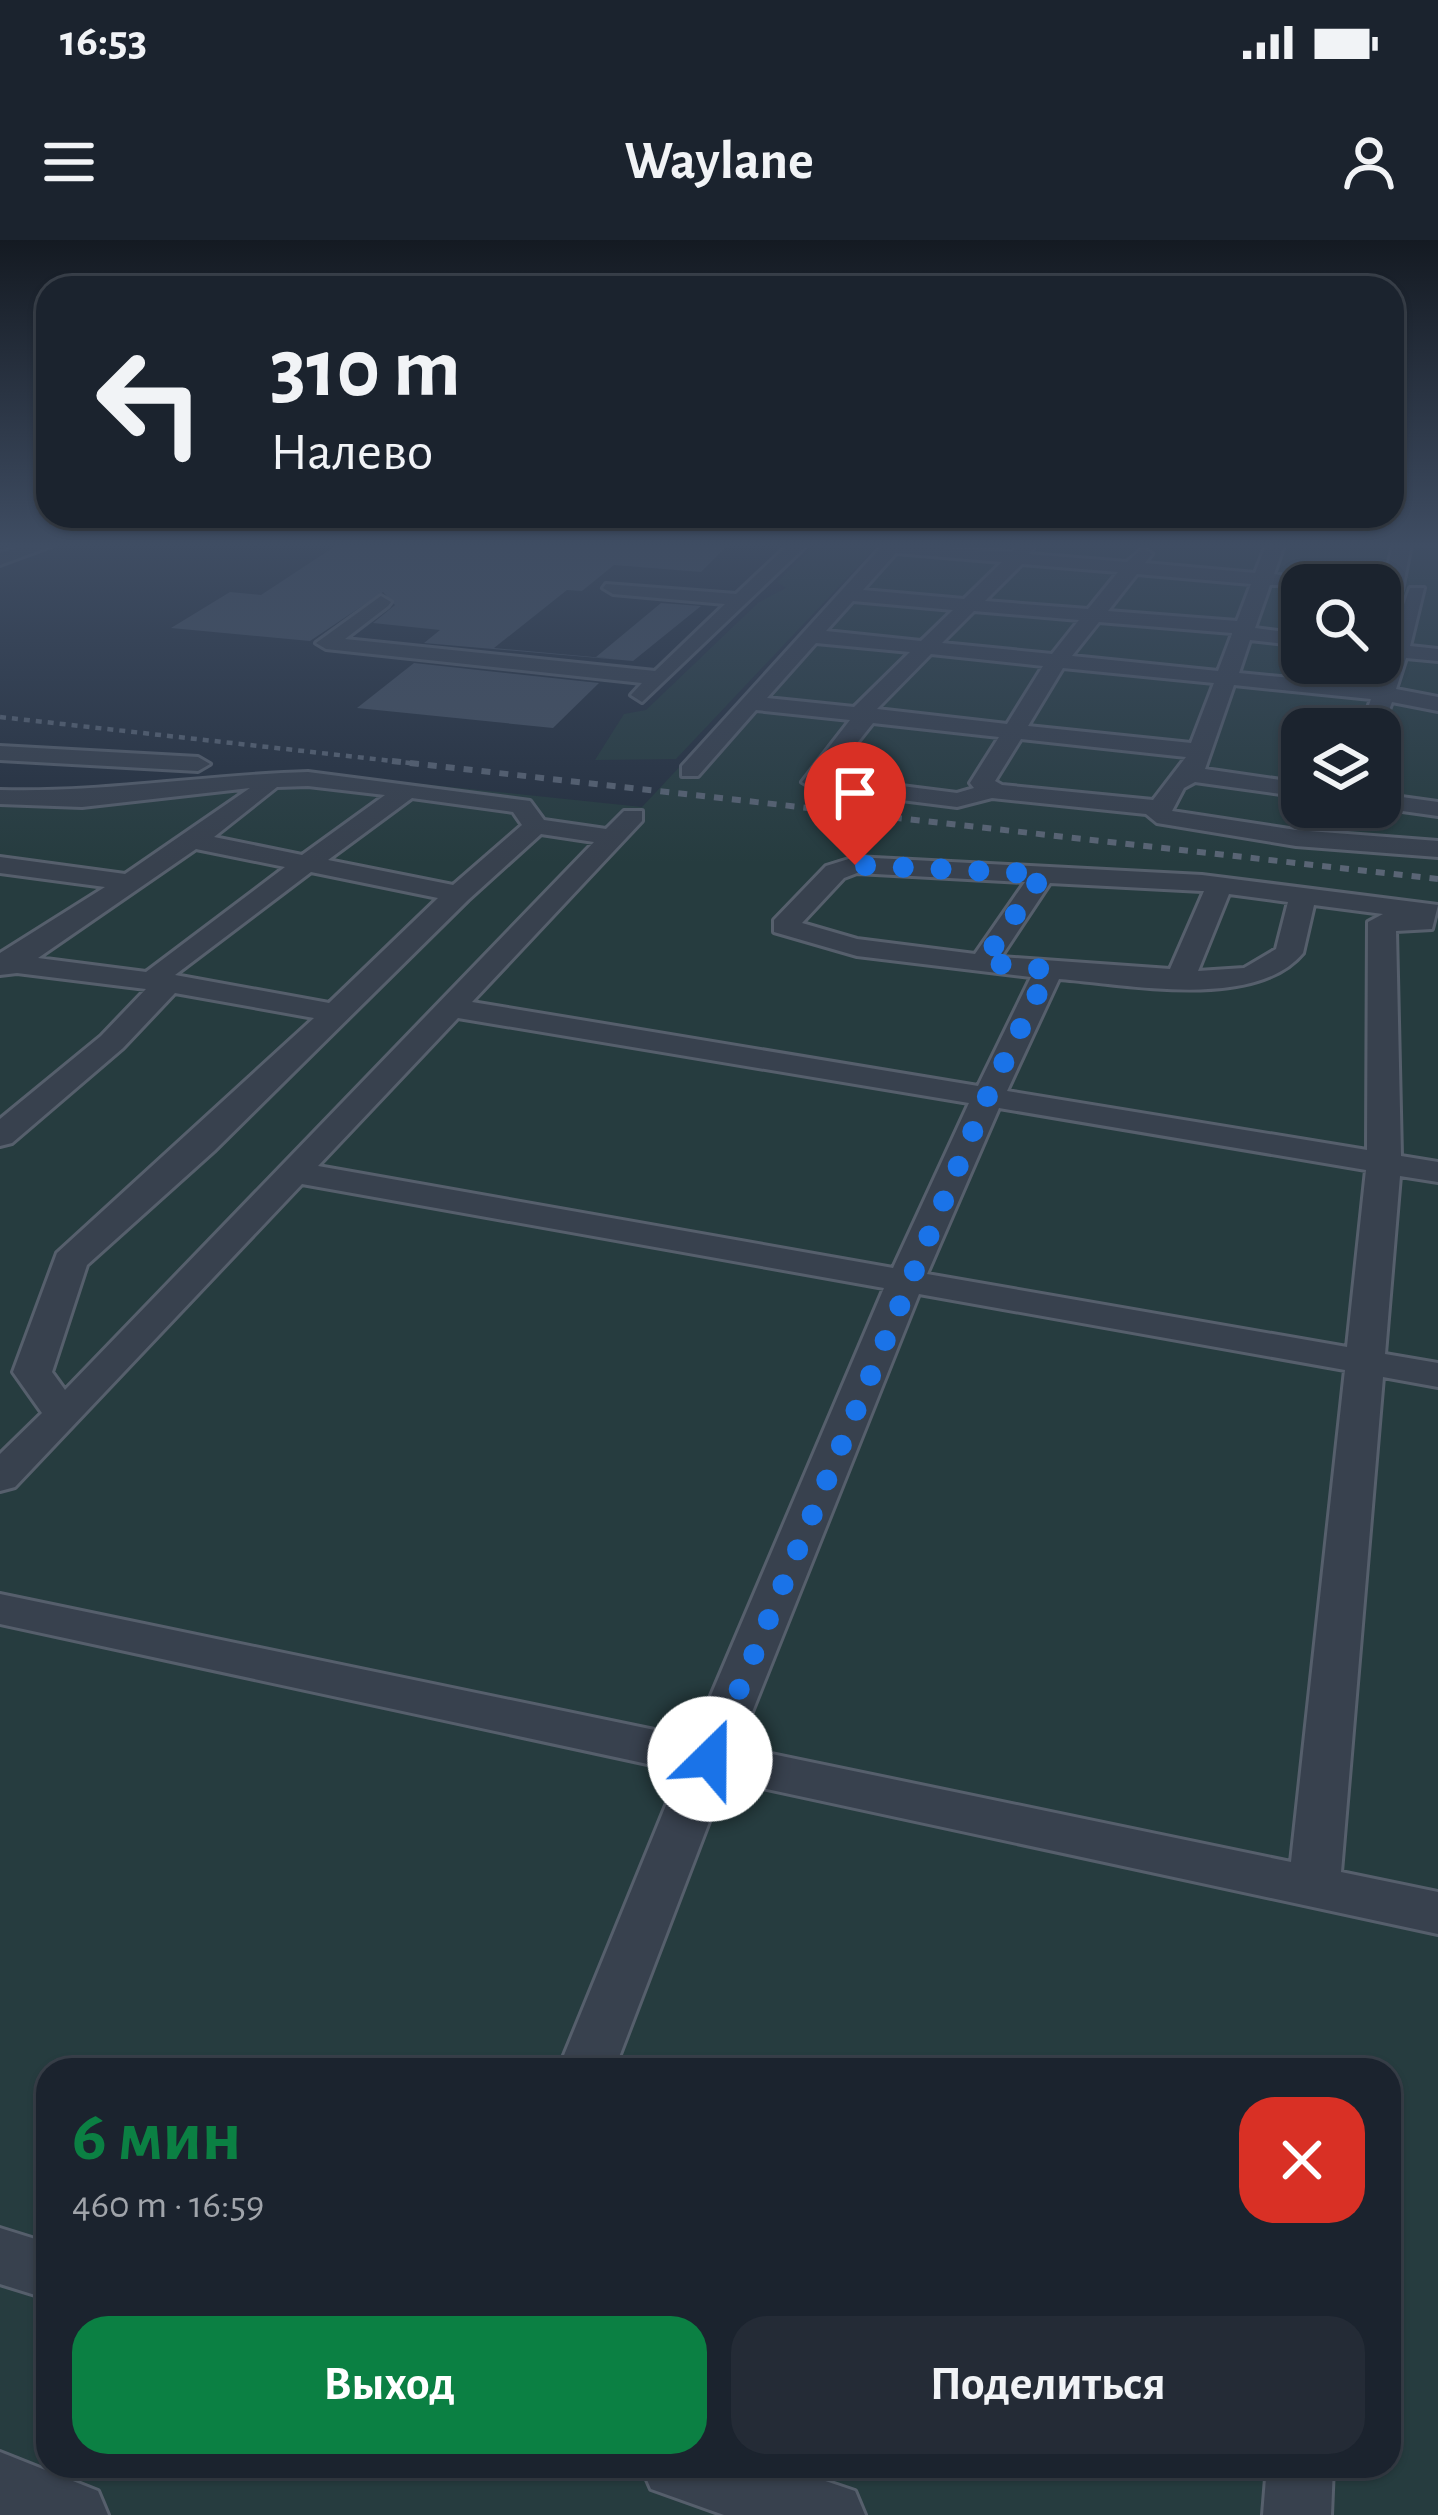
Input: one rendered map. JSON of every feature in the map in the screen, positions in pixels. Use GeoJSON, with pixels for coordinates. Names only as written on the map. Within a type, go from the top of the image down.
{"type":"FeatureCollection","features":[{"type":"Feature","properties":{"kind":"lane"},"geometry":{"type":"LineString","coordinates":[[396,651],[659,678]]}},
{"type":"Feature","properties":{"kind":"lane"},"geometry":{"type":"LineString","coordinates":[[634,703],[687,651]]}},
{"type":"Feature","properties":{"kind":"lane"},"geometry":{"type":"LineString","coordinates":[[690,771],[797,651]]}},
{"type":"Feature","properties":{"kind":"lane"},"geometry":{"type":"LineString","coordinates":[[872,716],[862,710],[922,651]]}},
{"type":"Feature","properties":{"kind":"lane"},"geometry":{"type":"LineString","coordinates":[[962,651],[1385,694],[1438,704]]}},
{"type":"Feature","properties":{"kind":"lane"},"geometry":{"type":"LineString","coordinates":[[992,791],[982,783],[1010,731],[1065,651]]}},
{"type":"Feature","properties":{"kind":"lane"},"geometry":{"type":"LineString","coordinates":[[1236,651],[1195,763],[1174,784],[1157,816],[1162,821],[1438,849]]}},
{"type":"Feature","properties":{"kind":"lane"},"geometry":{"type":"LineString","coordinates":[[1401,651],[1438,655]]}},
{"type":"Feature","properties":{"kind":"lane"},"geometry":{"type":"LineString","coordinates":[[1380,708],[1386,684]]}},
{"type":"Feature","properties":{"kind":"lane"},"geometry":{"type":"LineString","coordinates":[[749,703],[1010,731],[1195,763],[1281,785]]}},
{"type":"Feature","properties":{"kind":"lane"},"geometry":{"type":"LineString","coordinates":[[872,716],[863,719],[814,782],[957,800],[992,791],[1161,808]]}},
{"type":"Feature","properties":{"kind":"lane"},"geometry":{"type":"LineString","coordinates":[[0,753],[261,766],[308,779]]}},
{"type":"Feature","properties":{"kind":"lane"},"geometry":{"type":"LineString","coordinates":[[0,775],[27,798]]}},
{"type":"Feature","properties":{"kind":"lane"},"geometry":{"type":"LineString","coordinates":[[0,797],[110,798],[208,782],[308,779],[521,806],[536,826]]}},
{"type":"Feature","properties":{"kind":"lane"},"geometry":{"type":"LineString","coordinates":[[4,966],[255,796],[269,781]]}},
{"type":"Feature","properties":{"kind":"lane"},"geometry":{"type":"LineString","coordinates":[[169,983],[158,976],[176,958],[409,789]]}},
{"type":"Feature","properties":{"kind":"lane"},"geometry":{"type":"LineString","coordinates":[[1401,804],[1438,809]]}},
{"type":"Feature","properties":{"kind":"lane"},"geometry":{"type":"LineString","coordinates":[[0,1478],[63,1415],[620,826],[536,826],[458,894],[202,1144],[70,1261],[32,1372],[63,1415]]}},
{"type":"Feature","properties":{"kind":"lane"},"geometry":{"type":"LineString","coordinates":[[1341,828],[1350,839]]}},
{"type":"Feature","properties":{"kind":"lane"},"geometry":{"type":"LineString","coordinates":[[186,839],[458,894]]}},
{"type":"Feature","properties":{"kind":"lane"},"geometry":{"type":"LineString","coordinates":[[0,865],[125,882]]}},
{"type":"Feature","properties":{"kind":"lane"},"geometry":{"type":"LineString","coordinates":[[1303,895],[1289,953],[1252,976],[1180,980],[1049,970],[820,939],[784,926],[845,866],[1220,885],[1303,895],[1438,913]]}},
{"type":"Feature","properties":{"kind":"lane"},"geometry":{"type":"LineString","coordinates":[[983,962],[1043,874]]}},
{"type":"Feature","properties":{"kind":"lane"},"geometry":{"type":"LineString","coordinates":[[1180,980],[1220,885]]}},
{"type":"Feature","properties":{"kind":"lane"},"geometry":{"type":"LineString","coordinates":[[1314,1886],[1384,1163],[1382,922],[1438,924]]}},
{"type":"Feature","properties":{"kind":"lane"},"geometry":{"type":"LineString","coordinates":[[4,966],[250,994],[336,1013]]}},
{"type":"Feature","properties":{"kind":"lane"},"geometry":{"type":"LineString","coordinates":[[591,2058],[909,1281],[988,1095],[1049,970]]}},
{"type":"Feature","properties":{"kind":"lane"},"geometry":{"type":"LineString","coordinates":[[0,1136],[112,1042],[169,983]]}},
{"type":"Feature","properties":{"kind":"lane"},"geometry":{"type":"LineString","coordinates":[[447,1007],[1438,1172]]}},
{"type":"Feature","properties":{"kind":"lane"},"geometry":{"type":"LineString","coordinates":[[292,1172],[1438,1375]]}},
{"type":"Feature","properties":{"kind":"lane"},"geometry":{"type":"LineString","coordinates":[[0,1609],[1438,1913]]}},
{"type":"Feature","properties":{"kind":"lane"},"geometry":{"type":"LineString","coordinates":[[0,2256],[36,2267]]}},
{"type":"Feature","properties":{"kind":"lane"},"geometry":{"type":"LineString","coordinates":[[712,2478],[831,2515]]}},
{"type":"Feature","properties":{"kind":"lane"},"geometry":{"type":"LineString","coordinates":[[1297,2515],[1299,2478]]}},
{"type":"Feature","properties":{"kind":"lane"},"geometry":{"type":"LineString","coordinates":[[0,2486],[74,2515]]}},
{"type":"Feature","properties":{"kind":"green space"},"geometry":{"type":"Polygon","coordinates":[[[708,651],[778,651],[676,759],[595,760],[624,714],[646,710],[708,651]]]}},
{"type":"Feature","properties":{"kind":"green space"},"geometry":{"type":"Polygon","coordinates":[[[788,651],[1281,651],[1281,684],[1401,684],[1401,651],[1438,651],[1438,2515],[0,2515],[0,791],[327,774],[642,807],[788,651]]]}},
{"type":"Feature","properties":{"kind":"building"},"geometry":{"type":"Polygon","coordinates":[[[519,651],[615,659],[596,657],[603,651],[645,651],[633,661],[519,651]]]}},
{"type":"Feature","properties":{"kind":"building"},"geometry":{"type":"Polygon","coordinates":[[[414,663],[599,683],[553,728],[357,708],[414,663]]]}},
{"type":"Feature","properties":{"kind":"railway"},"geometry":{"type":"LineString","coordinates":[[0,717],[419,764]]}},
{"type":"Feature","properties":{"kind":"railway"},"geometry":{"type":"LineString","coordinates":[[392,761],[1438,879]]}},
{"type":"Feature","properties":{"kind":"route"},"geometry":{"type":"LineString","coordinates":[[710,1759],[988,1095],[1049,970],[983,962],[1043,874],[855,865]]}}]}
